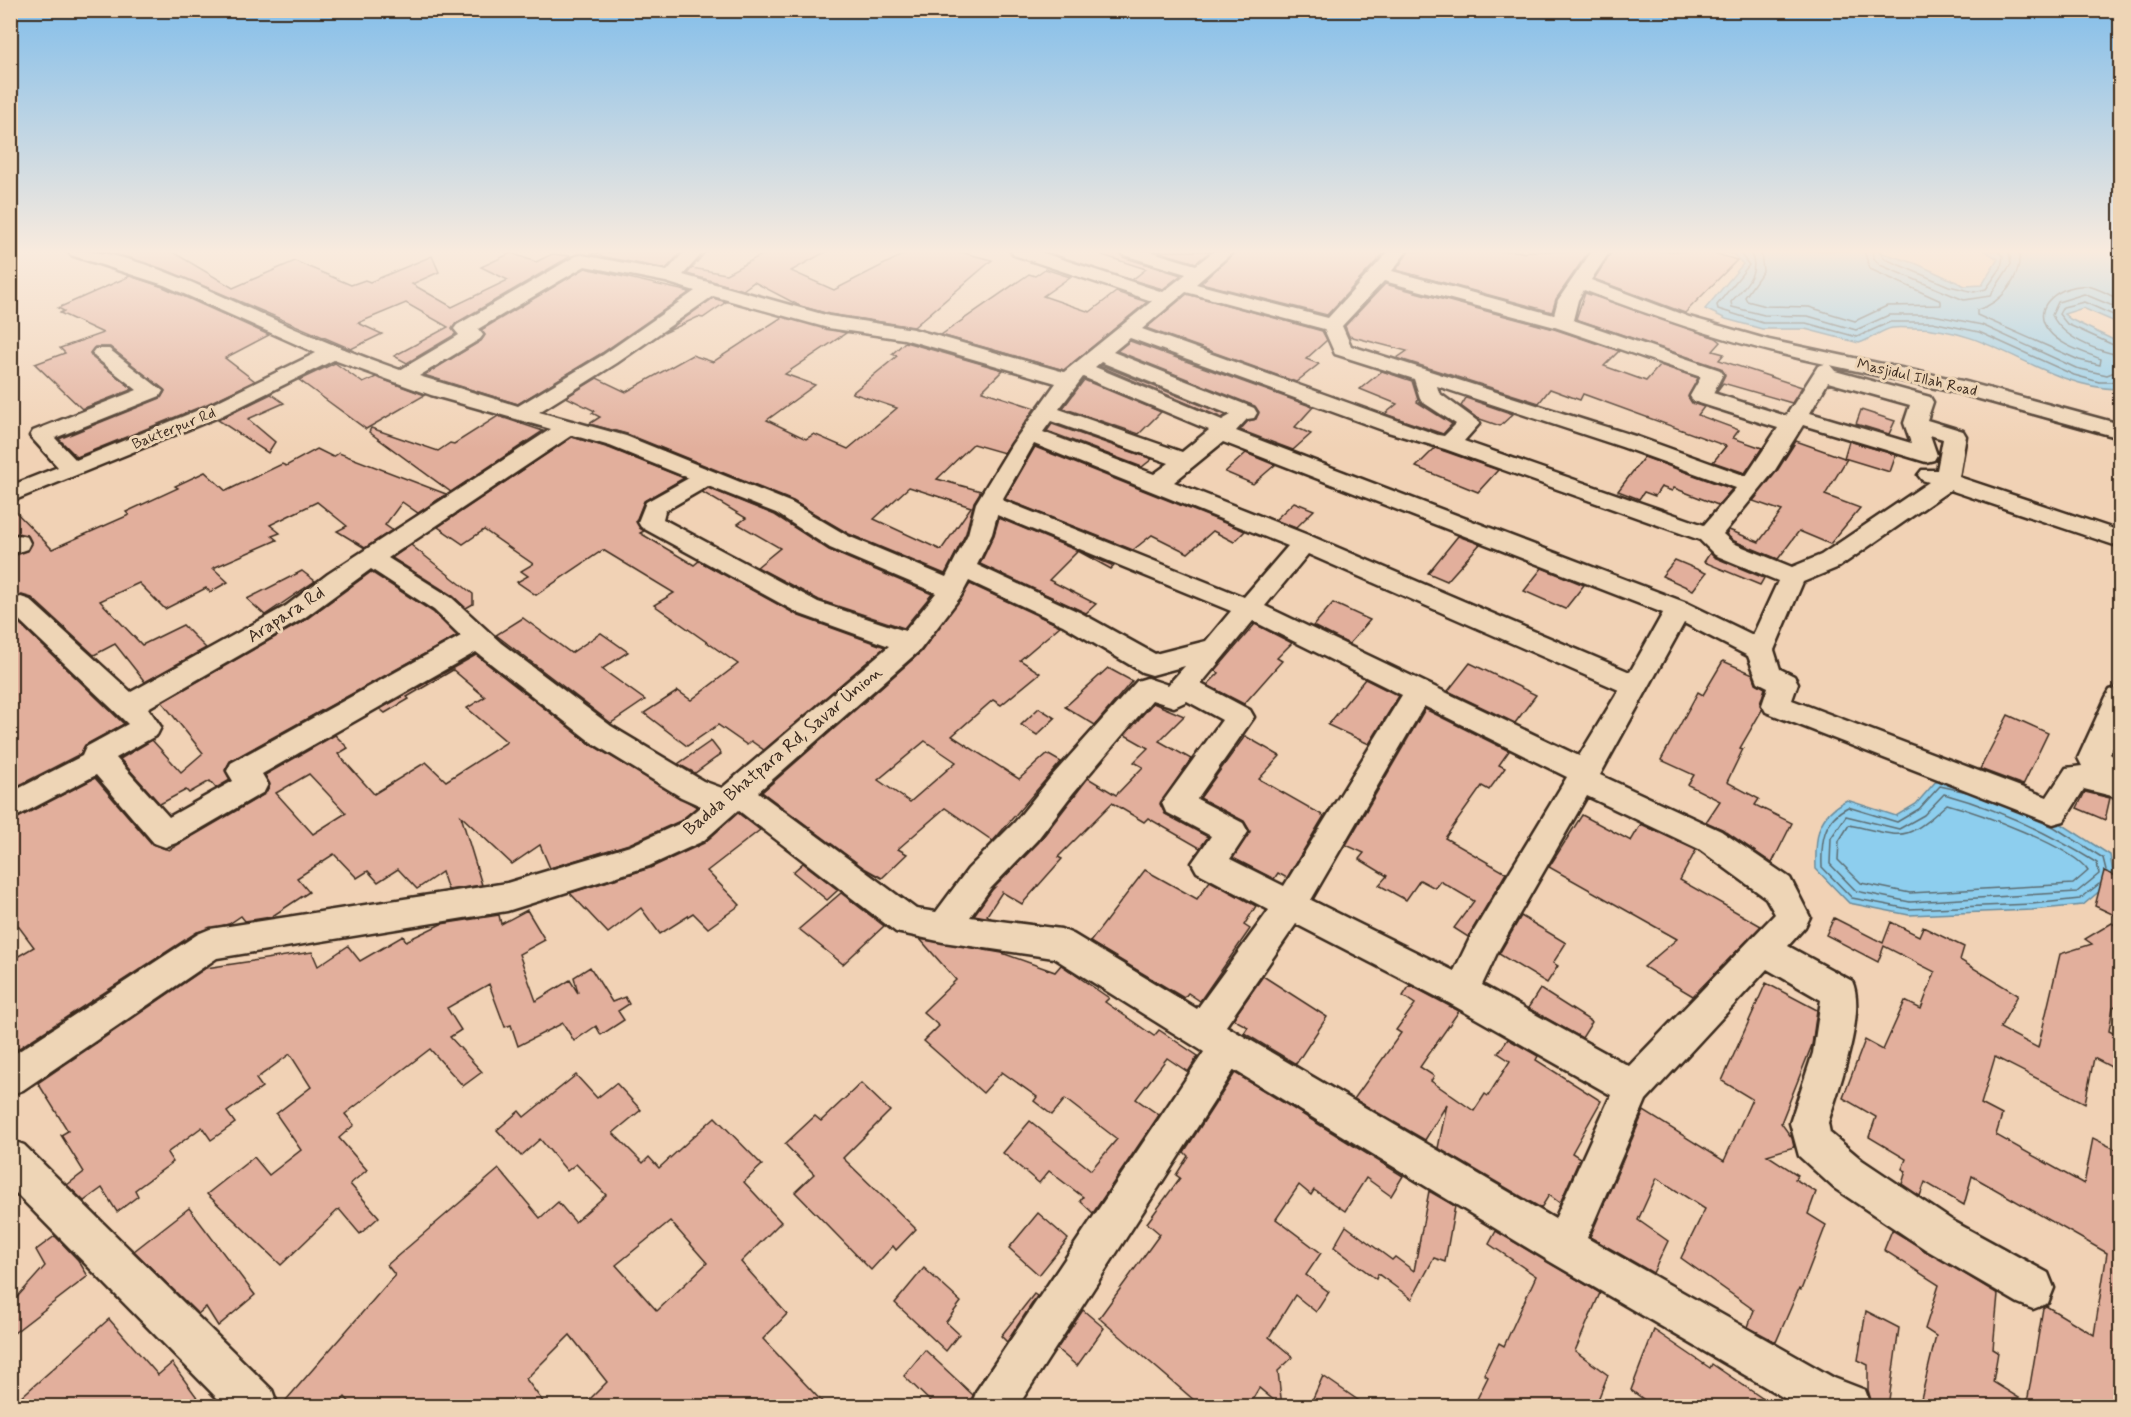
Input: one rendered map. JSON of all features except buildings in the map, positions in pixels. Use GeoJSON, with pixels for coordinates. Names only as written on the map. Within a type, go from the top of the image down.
{"type":"FeatureCollection","features":[{"type":"Feature","properties":{"kind":"street"},"geometry":{"type":"LineString","coordinates":[[252,317],[332,353],[403,377],[618,441],[784,508],[839,542],[957,579],[1072,620],[1152,665],[1218,647]]}},
{"type":"Feature","properties":{"kind":"street"},"geometry":{"type":"LineString","coordinates":[[403,377],[473,335],[464,329],[484,317]]}},
{"type":"Feature","properties":{"kind":"street"},"geometry":{"type":"LineString","coordinates":[[522,413],[610,359],[671,317]]}},
{"type":"Feature","properties":{"kind":"street"},"geometry":{"type":"LineString","coordinates":[[810,317],[828,322],[906,333],[985,354],[1083,368],[1245,413]]}},
{"type":"Feature","properties":{"kind":"street","name":"Badda Bhatpara Rd, Savar Union"},"geometry":{"type":"LineString","coordinates":[[10,1078],[210,944],[507,897],[638,857],[692,832],[910,643],[957,579],[980,534],[988,503],[1038,423],[1083,368],[1145,317]]}},
{"type":"Feature","properties":{"kind":"street"},"geometry":{"type":"LineString","coordinates":[[1302,317],[1332,325]]}},
{"type":"Feature","properties":{"kind":"street"},"geometry":{"type":"LineString","coordinates":[[1332,325],[1339,317]]}},
{"type":"Feature","properties":{"kind":"street"},"geometry":{"type":"LineString","coordinates":[[1540,317],[1713,374],[1701,396],[1926,455]]}},
{"type":"Feature","properties":{"kind":"street"},"geometry":{"type":"LineString","coordinates":[[1562,323],[1564,317]]}},
{"type":"Feature","properties":{"kind":"street","name":"Masjidul Illah Road"},"geometry":{"type":"LineString","coordinates":[[1672,317],[1765,345],[1962,387],[2121,431]]}},
{"type":"Feature","properties":{"kind":"street"},"geometry":{"type":"LineString","coordinates":[[1656,355],[1682,321]]}},
{"type":"Feature","properties":{"kind":"street"},"geometry":{"type":"LineString","coordinates":[[1332,325],[1342,350],[1630,441],[1750,485]]}},
{"type":"Feature","properties":{"kind":"street"},"geometry":{"type":"LineString","coordinates":[[1128,331],[1434,441],[1449,444],[1709,535],[1724,549],[1792,577]]}},
{"type":"Feature","properties":{"kind":"street"},"geometry":{"type":"LineString","coordinates":[[72,470],[41,436],[152,391],[102,353]]}},
{"type":"Feature","properties":{"kind":"street","name":"Bakterpur Rd"},"geometry":{"type":"LineString","coordinates":[[10,495],[192,423],[274,386],[332,353]]}},
{"type":"Feature","properties":{"kind":"street"},"geometry":{"type":"LineString","coordinates":[[1083,368],[1223,431],[1678,609],[1760,650]]}},
{"type":"Feature","properties":{"kind":"street"},"geometry":{"type":"LineString","coordinates":[[1709,535],[1767,465],[1796,421],[1823,372],[1922,402],[1916,423],[1926,455],[1920,472],[2121,539]]}},
{"type":"Feature","properties":{"kind":"street"},"geometry":{"type":"LineString","coordinates":[[1423,375],[1429,396],[1469,423],[1449,444]]}},
{"type":"Feature","properties":{"kind":"street"},"geometry":{"type":"LineString","coordinates":[[1158,483],[1279,386]]}},
{"type":"Feature","properties":{"kind":"street"},"geometry":{"type":"LineString","coordinates":[[1038,423],[1185,461]]}},
{"type":"Feature","properties":{"kind":"street"},"geometry":{"type":"LineString","coordinates":[[1038,423],[1158,483],[1304,543],[1636,686]]}},
{"type":"Feature","properties":{"kind":"street"},"geometry":{"type":"LineString","coordinates":[[1916,423],[1955,436],[1947,481],[1830,561],[1792,577],[1760,650],[1768,675],[1784,683],[1776,705],[2053,812],[2077,776],[2116,784],[2116,773],[2093,758],[2121,697]]}},
{"type":"Feature","properties":{"kind":"street","name":"Arapara Rd"},"geometry":{"type":"LineString","coordinates":[[129,706],[295,612],[370,558],[569,427]]}},
{"type":"Feature","properties":{"kind":"street"},"geometry":{"type":"LineString","coordinates":[[707,477],[654,507],[650,522],[809,608],[910,643]]}},
{"type":"Feature","properties":{"kind":"street"},"geometry":{"type":"LineString","coordinates":[[988,503],[1250,609],[1710,840],[1778,888],[1793,917],[1633,1088],[1563,1247]]}},
{"type":"Feature","properties":{"kind":"street"},"geometry":{"type":"LineString","coordinates":[[943,928],[979,879],[1026,831],[1062,785],[1147,688],[1174,697],[1304,543]]}},
{"type":"Feature","properties":{"kind":"street"},"geometry":{"type":"LineString","coordinates":[[370,558],[443,604],[479,638],[601,734],[692,789],[730,797],[908,922],[1061,944],[1563,1247],[1822,1396],[1849,1407]]}},
{"type":"Feature","properties":{"kind":"street"},"geometry":{"type":"LineString","coordinates":[[10,612],[21,606],[129,706],[147,727],[96,755],[165,834],[253,784],[242,771],[334,717],[337,720],[479,638]]}},
{"type":"Feature","properties":{"kind":"street"},"geometry":{"type":"LineString","coordinates":[[1461,992],[1484,944],[1636,686],[1678,609]]}},
{"type":"Feature","properties":{"kind":"street"},"geometry":{"type":"LineString","coordinates":[[1184,687],[1240,717],[1177,803],[1232,832],[1208,863],[1461,992],[1633,1088]]}},
{"type":"Feature","properties":{"kind":"street"},"geometry":{"type":"LineString","coordinates":[[1000,1404],[1215,1039],[1290,906],[1418,692]]}},
{"type":"Feature","properties":{"kind":"street"},"geometry":{"type":"LineString","coordinates":[[10,808],[100,759]]}},
{"type":"Feature","properties":{"kind":"street"},"geometry":{"type":"LineString","coordinates":[[1763,949],[1840,992],[1831,1053],[1809,1123],[1813,1143],[1848,1174],[1903,1211],[2033,1288]]}},
{"type":"Feature","properties":{"kind":"street"},"geometry":{"type":"LineString","coordinates":[[10,1159],[256,1407]]}},
{"type":"Feature","properties":{"kind":"water"},"geometry":{"type":"Polygon","coordinates":[[[1722,317],[2068,317],[2120,343],[2120,377],[2116,389],[2090,386],[2064,378],[1968,337],[1942,330],[1892,328],[1859,343],[1805,329],[1762,329],[1722,317]]]}},
{"type":"Feature","properties":{"kind":"water"},"geometry":{"type":"Polygon","coordinates":[[[2104,317],[2120,317],[2120,324],[2104,317]]]}},
{"type":"Feature","properties":{"kind":"water"},"geometry":{"type":"Polygon","coordinates":[[[1938,779],[2057,821],[2110,855],[2114,879],[2083,905],[2032,910],[1909,915],[1849,903],[1816,869],[1817,837],[1823,820],[1847,800],[1896,816],[1916,804],[1938,779]]]}}]}
